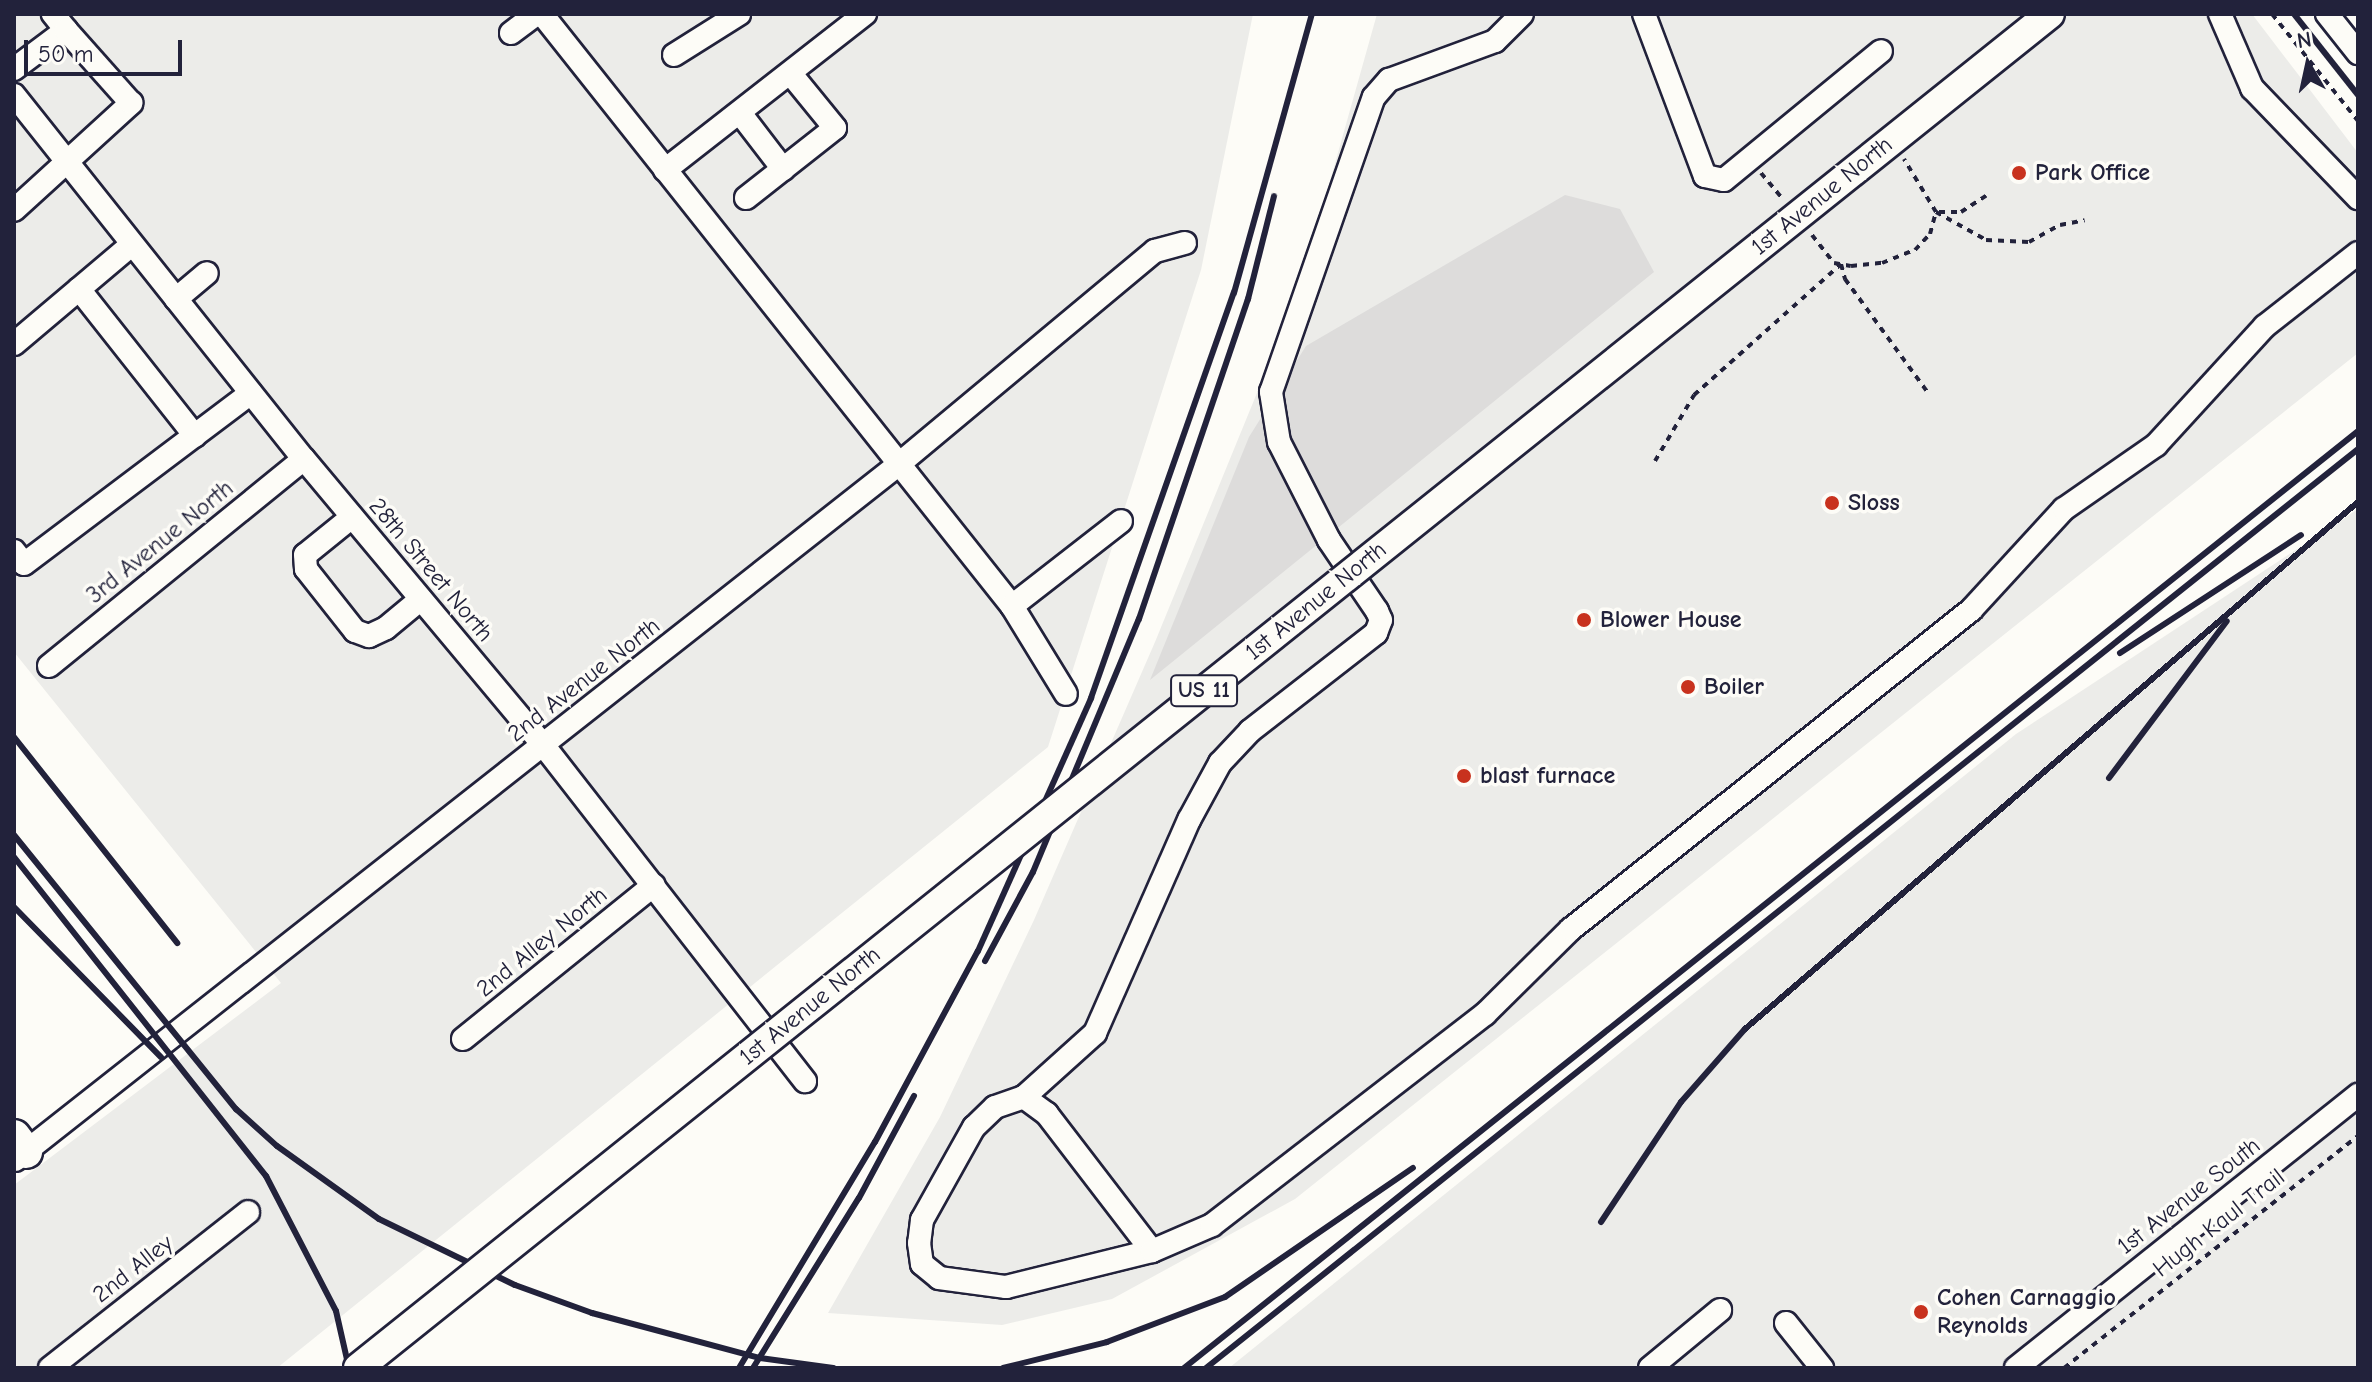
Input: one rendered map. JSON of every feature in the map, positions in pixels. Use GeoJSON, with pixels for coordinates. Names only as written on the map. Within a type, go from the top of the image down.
{"type":"FeatureCollection","features":[{"type":"Feature","properties":{"kind":"main road","name":"1st Avenue North"},"geometry":{"type":"LineString","coordinates":[[358,1368],[2050,14]]}},
{"type":"Feature","properties":{"kind":"street"},"geometry":{"type":"LineString","coordinates":[[511,33],[539,14],[1012,606],[1066,694]]}},
{"type":"Feature","properties":{"kind":"street"},"geometry":{"type":"LineString","coordinates":[[674,55],[739,14]]}},
{"type":"Feature","properties":{"kind":"street"},"geometry":{"type":"LineString","coordinates":[[665,170],[791,74],[842,21],[865,14]]}},
{"type":"Feature","properties":{"kind":"street"},"geometry":{"type":"LineString","coordinates":[[1522,14],[1495,41],[1389,80],[1374,97],[1271,392],[1279,442],[1329,540],[1377,611],[1381,620],[1376,633],[1250,731],[1220,763],[1189,820],[1095,1033],[1024,1097],[995,1107],[974,1127],[922,1220],[922,1264],[939,1278],[1006,1287],[1152,1251],[1212,1225],[1485,1014],[1571,929],[1971,610],[2064,509],[2156,445],[2265,326],[2358,253]]}},
{"type":"Feature","properties":{"kind":"street"},"geometry":{"type":"LineString","coordinates":[[1644,14],[1705,176],[1724,180],[1881,51]]}},
{"type":"Feature","properties":{"kind":"street"},"geometry":{"type":"LineString","coordinates":[[2220,14],[2252,88],[2358,198]]}},
{"type":"Feature","properties":{"kind":"street"},"geometry":{"type":"LineString","coordinates":[[2327,14],[2358,53]]}},
{"type":"Feature","properties":{"kind":"street"},"geometry":{"type":"LineString","coordinates":[[14,69],[60,22],[131,103],[68,164],[14,210]]}},
{"type":"Feature","properties":{"kind":"street"},"geometry":{"type":"LineString","coordinates":[[746,198],[835,128],[791,74]]}},
{"type":"Feature","properties":{"kind":"street","name":"28th Street North"},"geometry":{"type":"LineString","coordinates":[[14,95],[304,459],[544,746],[805,1081]]}},
{"type":"Feature","properties":{"kind":"street"},"geometry":{"type":"LineString","coordinates":[[740,113],[783,169]]}},
{"type":"Feature","properties":{"kind":"street","name":"2nd Avenue North"},"geometry":{"type":"LineString","coordinates":[[18,1150],[544,746],[899,464],[1155,251],[1185,243]]}},
{"type":"Feature","properties":{"kind":"street"},"geometry":{"type":"LineString","coordinates":[[14,344],[131,245]]}},
{"type":"Feature","properties":{"kind":"street"},"geometry":{"type":"LineString","coordinates":[[176,299],[207,273]]}},
{"type":"Feature","properties":{"kind":"street"},"geometry":{"type":"LineString","coordinates":[[79,289],[195,436]]}},
{"type":"Feature","properties":{"kind":"street"},"geometry":{"type":"LineString","coordinates":[[14,551],[24,564],[251,393]]}},
{"type":"Feature","properties":{"kind":"street","name":"3rd Avenue North"},"geometry":{"type":"LineString","coordinates":[[49,666],[304,459]]}},
{"type":"Feature","properties":{"kind":"street"},"geometry":{"type":"LineString","coordinates":[[352,517],[305,555],[306,569],[355,631],[369,636],[386,628],[421,599]]}},
{"type":"Feature","properties":{"kind":"street"},"geometry":{"type":"LineString","coordinates":[[1012,606],[1121,521]]}},
{"type":"Feature","properties":{"kind":"street","name":"2nd Alley North"},"geometry":{"type":"LineString","coordinates":[[463,1039],[654,885]]}},
{"type":"Feature","properties":{"kind":"street","name":"1st Avenue South"},"geometry":{"type":"LineString","coordinates":[[2016,1368],[2358,1095]]}},
{"type":"Feature","properties":{"kind":"street"},"geometry":{"type":"LineString","coordinates":[[1024,1097],[1047,1114],[1152,1251]]}},
{"type":"Feature","properties":{"kind":"street","name":"2nd Alley"},"geometry":{"type":"LineString","coordinates":[[50,1368],[248,1212]]}},
{"type":"Feature","properties":{"kind":"street"},"geometry":{"type":"LineString","coordinates":[[1650,1368],[1720,1310]]}},
{"type":"Feature","properties":{"kind":"street"},"geometry":{"type":"LineString","coordinates":[[1786,1323],[1822,1368]]}},
{"type":"Feature","properties":{"kind":"path"},"geometry":{"type":"LineString","coordinates":[[2272,14],[2358,121]]}},
{"type":"Feature","properties":{"kind":"path"},"geometry":{"type":"LineString","coordinates":[[1901,149],[1912,178],[1936,212],[1986,240],[2029,242],[2060,225],[2085,220]]}},
{"type":"Feature","properties":{"kind":"path"},"geometry":{"type":"LineString","coordinates":[[1749,159],[1786,203]]}},
{"type":"Feature","properties":{"kind":"path"},"geometry":{"type":"LineString","coordinates":[[1936,212],[1961,212],[1986,196]]}},
{"type":"Feature","properties":{"kind":"path"},"geometry":{"type":"LineString","coordinates":[[1655,461],[1694,395],[1841,264],[1882,263],[1915,250],[1930,234],[1936,212]]}},
{"type":"Feature","properties":{"kind":"path"},"geometry":{"type":"LineString","coordinates":[[1804,225],[1841,264],[1845,279],[1928,393]]}},
{"type":"Feature","properties":{"kind":"path","name":"Hugh Kaul Trail"},"geometry":{"type":"LineString","coordinates":[[2064,1368],[2358,1136]]}},
{"type":"Feature","properties":{"kind":"shaded area"},"geometry":{"type":"Polygon","coordinates":[[[14,14],[1253,14],[1201,270],[1048,747],[277,1368],[14,1368],[14,1185],[281,983],[14,652],[14,14]]]}},
{"type":"Feature","properties":{"kind":"shaded area"},"geometry":{"type":"Polygon","coordinates":[[[1377,14],[2252,14],[2358,153],[2358,353],[1295,1199],[1112,1299],[1002,1325],[828,1313],[940,1117],[1034,920],[1155,642],[1300,288],[1377,14]]]}},
{"type":"Feature","properties":{"kind":"shaded area"},"geometry":{"type":"Polygon","coordinates":[[[1565,195],[1620,209],[1654,272],[1150,680],[1249,437],[1306,346],[1565,195]]]}},
{"type":"Feature","properties":{"kind":"shaded area"},"geometry":{"type":"Polygon","coordinates":[[[2358,509],[2358,1368],[1229,1368],[2016,734],[2358,509]]]}},
{"type":"Feature","properties":{"kind":"railway"},"geometry":{"type":"LineString","coordinates":[[739,1368],[875,1142],[978,951],[1091,698],[1234,293],[1312,14]]}},
{"type":"Feature","properties":{"kind":"railway"},"geometry":{"type":"LineString","coordinates":[[2294,14],[2358,95]]}},
{"type":"Feature","properties":{"kind":"railway"},"geometry":{"type":"LineString","coordinates":[[985,961],[1033,872],[1139,619],[1248,299],[1274,196]]}},
{"type":"Feature","properties":{"kind":"railway"},"geometry":{"type":"LineString","coordinates":[[1184,1368],[2358,431]]}},
{"type":"Feature","properties":{"kind":"railway"},"geometry":{"type":"LineString","coordinates":[[1206,1368],[2358,449]]}},
{"type":"Feature","properties":{"kind":"railway"},"geometry":{"type":"LineString","coordinates":[[1601,1222],[1681,1102],[1745,1029],[2358,502]]}},
{"type":"Feature","properties":{"kind":"railway"},"geometry":{"type":"LineString","coordinates":[[2120,653],[2301,535]]}},
{"type":"Feature","properties":{"kind":"railway"},"geometry":{"type":"LineString","coordinates":[[2109,778],[2227,621]]}},
{"type":"Feature","properties":{"kind":"railway"},"geometry":{"type":"LineString","coordinates":[[14,737],[177,943]]}},
{"type":"Feature","properties":{"kind":"railway"},"geometry":{"type":"LineString","coordinates":[[14,835],[236,1109],[277,1146],[379,1219],[515,1285],[592,1313],[760,1358],[833,1368]]}},
{"type":"Feature","properties":{"kind":"railway"},"geometry":{"type":"LineString","coordinates":[[14,857],[266,1176],[336,1311],[349,1368]]}},
{"type":"Feature","properties":{"kind":"railway"},"geometry":{"type":"LineString","coordinates":[[14,907],[161,1057]]}},
{"type":"Feature","properties":{"kind":"railway"},"geometry":{"type":"LineString","coordinates":[[753,1368],[859,1198],[914,1096]]}},
{"type":"Feature","properties":{"kind":"railway"},"geometry":{"type":"LineString","coordinates":[[1003,1368],[1107,1342],[1225,1297],[1413,1168]]}},
{"type":"Feature","properties":{"kind":"place","name":"Park Office"},"geometry":{"type":"Point","coordinates":[2019,173]}},
{"type":"Feature","properties":{"kind":"place","name":"Sloss"},"geometry":{"type":"Point","coordinates":[1832,503]}},
{"type":"Feature","properties":{"kind":"place","name":"Blower House"},"geometry":{"type":"Point","coordinates":[1584,620]}},
{"type":"Feature","properties":{"kind":"place","name":"Boiler"},"geometry":{"type":"Point","coordinates":[1688,687]}},
{"type":"Feature","properties":{"kind":"place","name":"blast furnace"},"geometry":{"type":"Point","coordinates":[1464,776]}},
{"type":"Feature","properties":{"kind":"place","name":"Cohen Carnaggio Reynolds"},"geometry":{"type":"Point","coordinates":[1921,1312]}}]}
